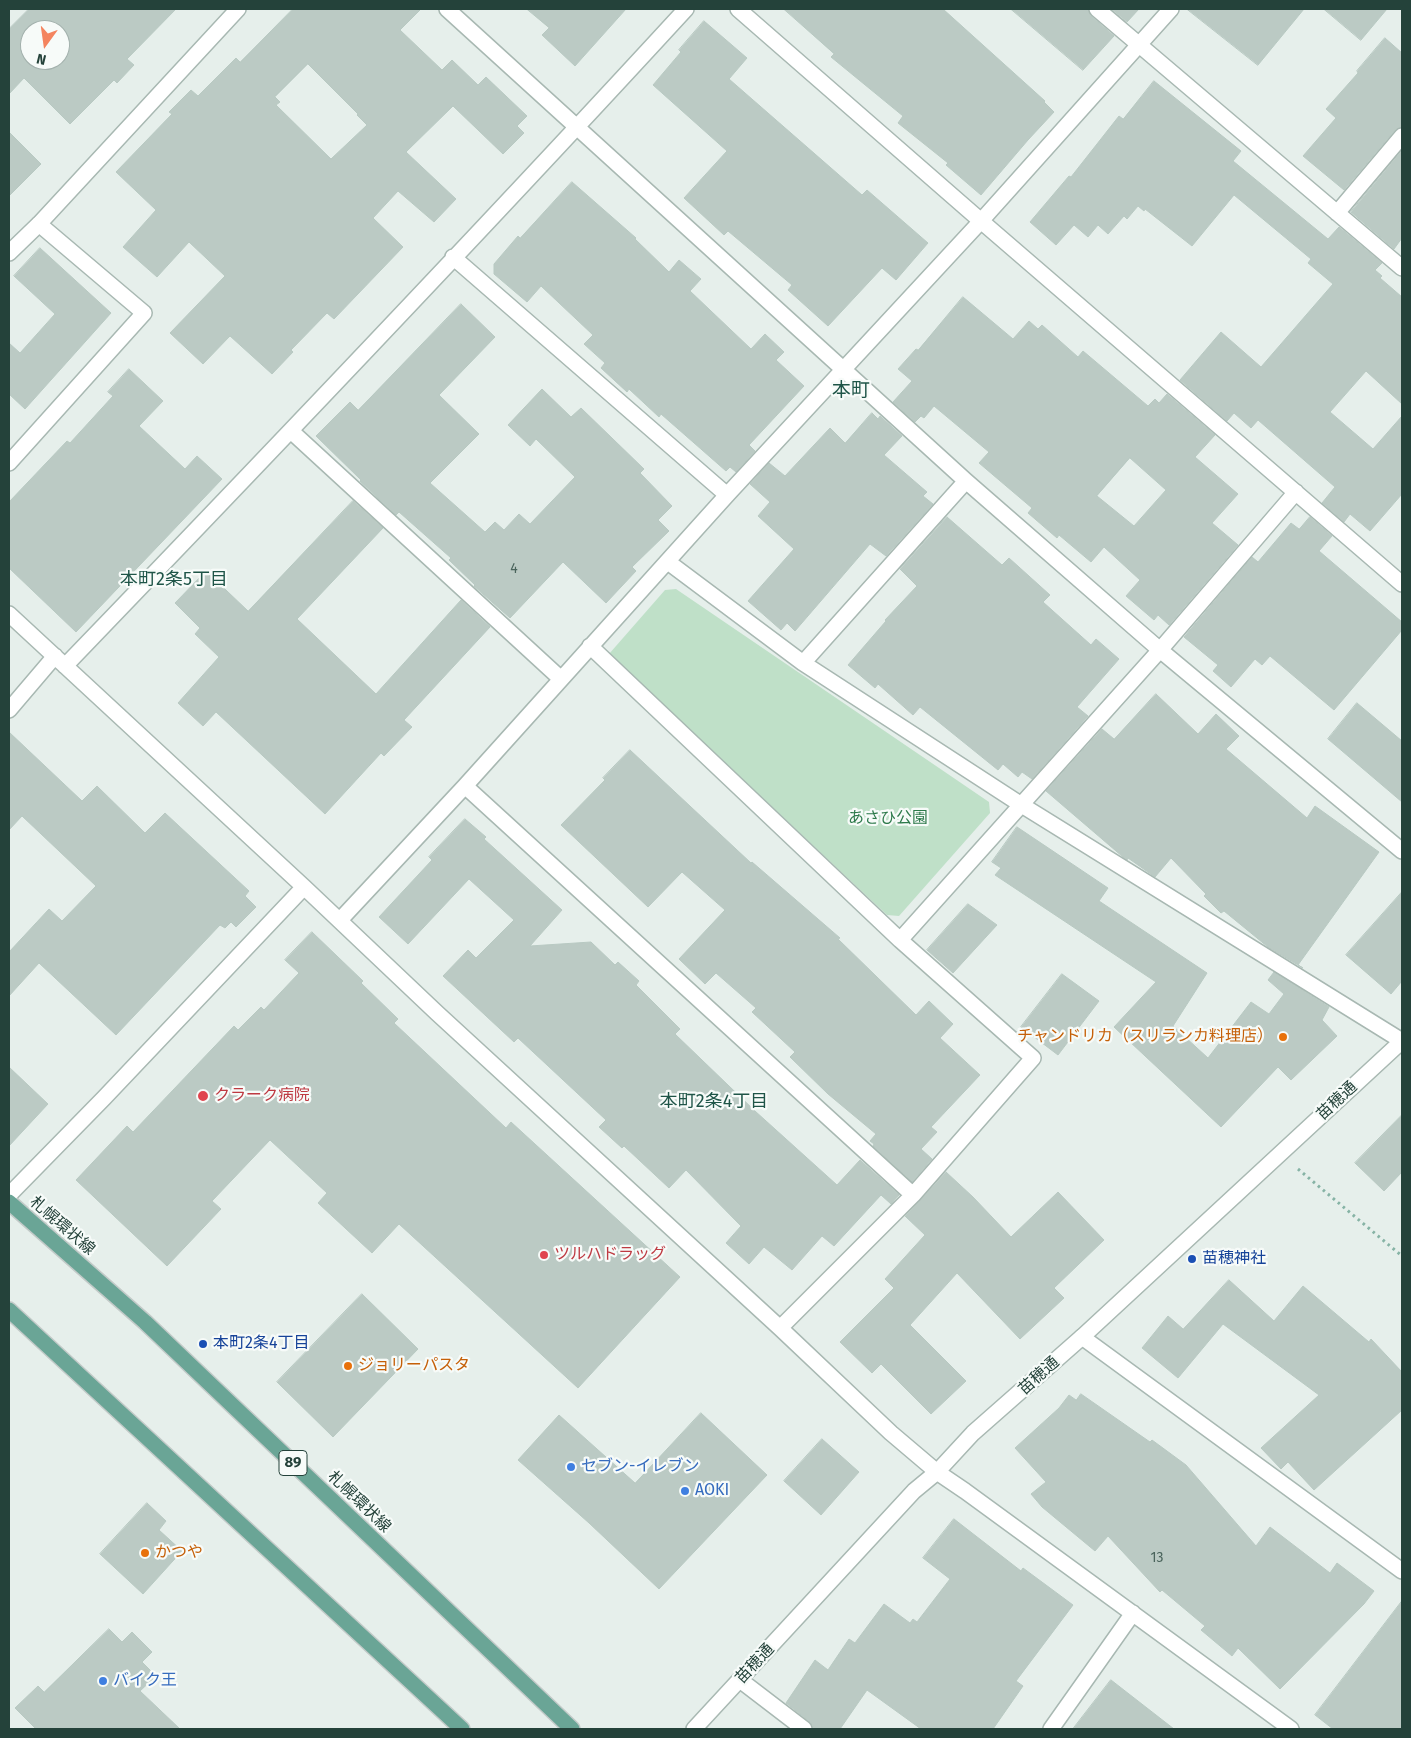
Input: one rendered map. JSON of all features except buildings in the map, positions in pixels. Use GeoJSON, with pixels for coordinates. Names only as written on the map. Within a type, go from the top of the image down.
{"type":"FeatureCollection","features":[{"type":"Feature","properties":{"kind":"main road","name":"札幌環状線"},"geometry":{"type":"LineString","coordinates":[[9,1202],[146,1322],[572,1729]]}},
{"type":"Feature","properties":{"kind":"main road"},"geometry":{"type":"LineString","coordinates":[[9,1310],[462,1729]]}},
{"type":"Feature","properties":{"kind":"street"},"geometry":{"type":"LineString","coordinates":[[447,9],[966,481],[1160,650],[1402,851]]}},
{"type":"Feature","properties":{"kind":"street"},"geometry":{"type":"LineString","coordinates":[[9,710],[290,431],[578,127],[686,9]]}},
{"type":"Feature","properties":{"kind":"street"},"geometry":{"type":"LineString","coordinates":[[738,9],[1402,584]]}},
{"type":"Feature","properties":{"kind":"street"},"geometry":{"type":"LineString","coordinates":[[1097,9],[1402,268]]}},
{"type":"Feature","properties":{"kind":"street"},"geometry":{"type":"LineString","coordinates":[[340,920],[465,786],[668,562],[726,495],[981,221],[1171,9]]}},
{"type":"Feature","properties":{"kind":"street"},"geometry":{"type":"LineString","coordinates":[[9,253],[235,10]]}},
{"type":"Feature","properties":{"kind":"street"},"geometry":{"type":"LineString","coordinates":[[1337,212],[1402,136]]}},
{"type":"Feature","properties":{"kind":"street"},"geometry":{"type":"LineString","coordinates":[[9,463],[144,313],[38,224]]}},
{"type":"Feature","properties":{"kind":"street"},"geometry":{"type":"LineString","coordinates":[[453,257],[726,495]]}},
{"type":"Feature","properties":{"kind":"street"},"geometry":{"type":"LineString","coordinates":[[290,431],[560,679]]}},
{"type":"Feature","properties":{"kind":"street"},"geometry":{"type":"LineString","coordinates":[[803,663],[966,481]]}},
{"type":"Feature","properties":{"kind":"street"},"geometry":{"type":"LineString","coordinates":[[900,940],[1160,650],[1296,492]]}},
{"type":"Feature","properties":{"kind":"street"},"geometry":{"type":"LineString","coordinates":[[668,562],[803,663],[1020,804],[1402,1041]]}},
{"type":"Feature","properties":{"kind":"street"},"geometry":{"type":"LineString","coordinates":[[9,614],[891,1433],[937,1472],[1291,1729]]}},
{"type":"Feature","properties":{"kind":"street"},"geometry":{"type":"LineString","coordinates":[[590,646],[900,940],[1033,1058],[913,1194],[780,1328]]}},
{"type":"Feature","properties":{"kind":"street"},"geometry":{"type":"LineString","coordinates":[[465,786],[913,1194]]}},
{"type":"Feature","properties":{"kind":"street"},"geometry":{"type":"LineString","coordinates":[[9,1195],[104,1098],[304,887]]}},
{"type":"Feature","properties":{"kind":"street","name":"苗穂通"},"geometry":{"type":"LineString","coordinates":[[694,1729],[914,1491],[937,1472],[973,1434],[1082,1337],[1402,1041]]}},
{"type":"Feature","properties":{"kind":"street"},"geometry":{"type":"LineString","coordinates":[[1082,1337],[1402,1571]]}},
{"type":"Feature","properties":{"kind":"street"},"geometry":{"type":"LineString","coordinates":[[1051,1729],[1133,1613]]}},
{"type":"Feature","properties":{"kind":"street"},"geometry":{"type":"LineString","coordinates":[[740,1680],[804,1729]]}},
{"type":"Feature","properties":{"kind":"path"},"geometry":{"type":"LineString","coordinates":[[1298,1169],[1402,1256]]}},
{"type":"Feature","properties":{"kind":"green space","name":"あさひ公園"},"geometry":{"type":"Polygon","coordinates":[[[676,589],[989,802],[990,813],[899,916],[887,915],[609,654],[665,590],[676,589]]]}},
{"type":"Feature","properties":{"kind":"place","name":"チャンドリカ（スリランカ料理店）"},"geometry":{"type":"Point","coordinates":[1283,1037]}},
{"type":"Feature","properties":{"kind":"place","name":"クラーク病院"},"geometry":{"type":"Point","coordinates":[203,1096]}},
{"type":"Feature","properties":{"kind":"place","name":"ツルハドラッグ"},"geometry":{"type":"Point","coordinates":[544,1255]}},
{"type":"Feature","properties":{"kind":"place","name":"苗穂神社"},"geometry":{"type":"Point","coordinates":[1192,1259]}},
{"type":"Feature","properties":{"kind":"place","name":"本町2条4丁目"},"geometry":{"type":"Point","coordinates":[203,1344]}},
{"type":"Feature","properties":{"kind":"place","name":"ジョリーパスタ"},"geometry":{"type":"Point","coordinates":[348,1366]}},
{"type":"Feature","properties":{"kind":"place","name":"セブン-イレブン"},"geometry":{"type":"Point","coordinates":[571,1467]}},
{"type":"Feature","properties":{"kind":"place","name":"AOKI"},"geometry":{"type":"Point","coordinates":[685,1491]}},
{"type":"Feature","properties":{"kind":"place","name":"かつや"},"geometry":{"type":"Point","coordinates":[145,1553]}},
{"type":"Feature","properties":{"kind":"place","name":"バイク王"},"geometry":{"type":"Point","coordinates":[103,1681]}},
{"type":"Feature","properties":{"kind":"district","name":"本町"},"geometry":{"type":"Point","coordinates":[851,391]}},
{"type":"Feature","properties":{"kind":"district","name":"本町2条5丁目"},"geometry":{"type":"Point","coordinates":[174,580]}},
{"type":"Feature","properties":{"kind":"district","name":"本町2条4丁目"},"geometry":{"type":"Point","coordinates":[714,1102]}}]}
